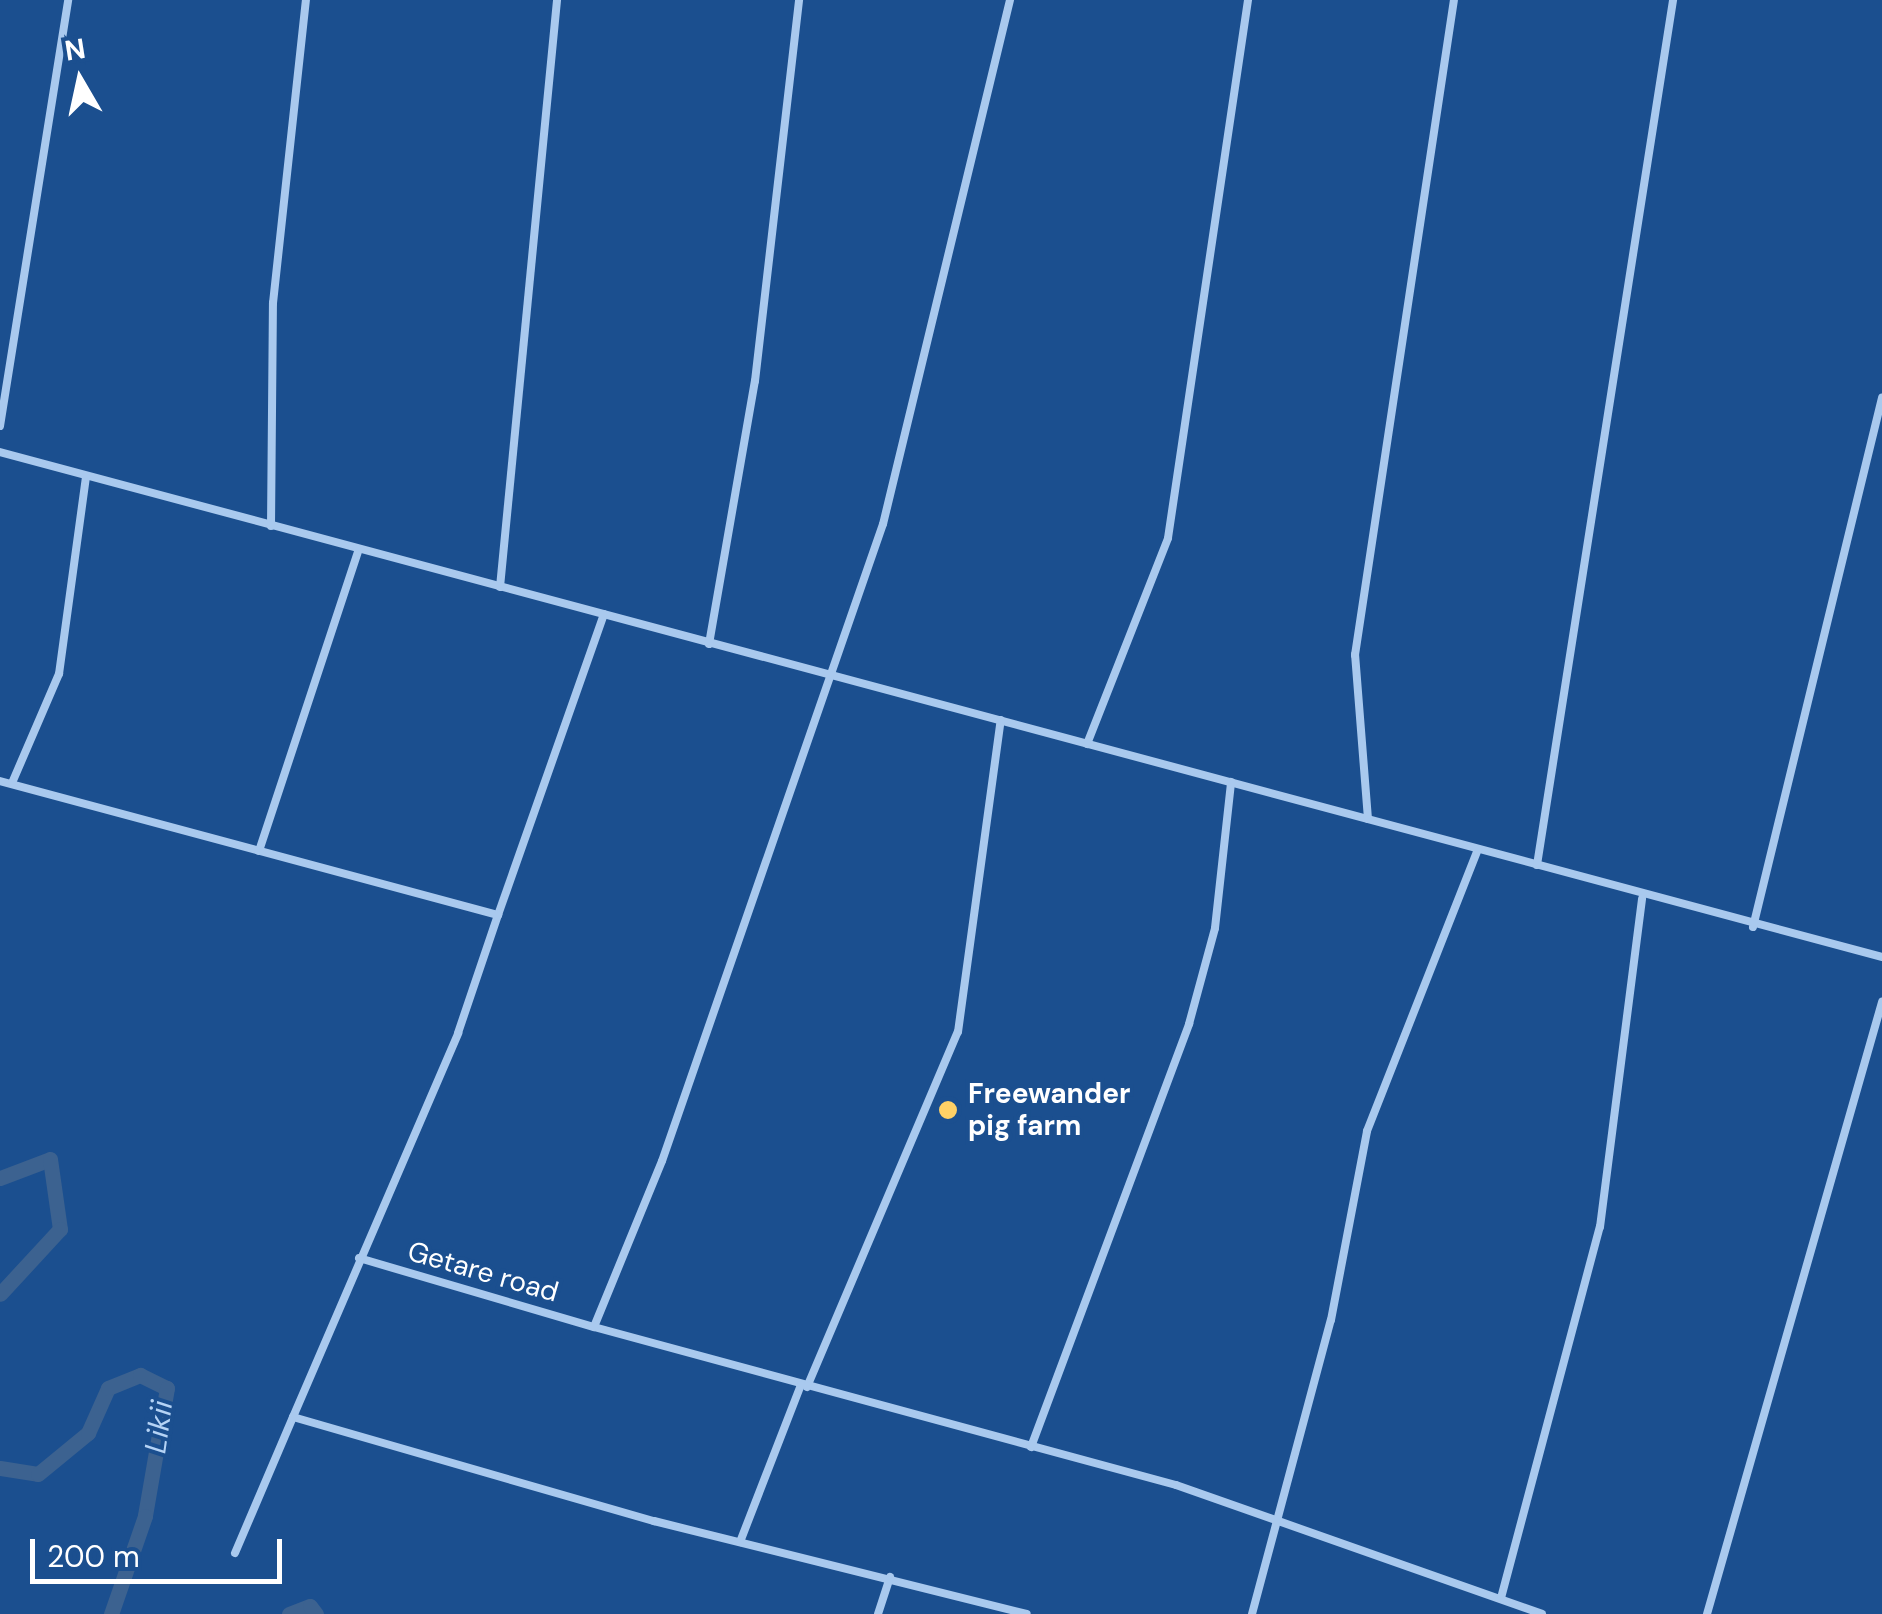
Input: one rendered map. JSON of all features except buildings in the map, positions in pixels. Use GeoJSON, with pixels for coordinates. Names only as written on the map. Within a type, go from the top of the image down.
{"type":"FeatureCollection","features":[{"type":"Feature","properties":{"kind":"street"},"geometry":{"type":"LineString","coordinates":[[0,426],[68,0]]}},
{"type":"Feature","properties":{"kind":"street"},"geometry":{"type":"LineString","coordinates":[[271,526],[273,303],[306,0]]}},
{"type":"Feature","properties":{"kind":"street"},"geometry":{"type":"LineString","coordinates":[[500,588],[557,0]]}},
{"type":"Feature","properties":{"kind":"street"},"geometry":{"type":"LineString","coordinates":[[709,644],[756,381],[799,0]]}},
{"type":"Feature","properties":{"kind":"street"},"geometry":{"type":"LineString","coordinates":[[594,1327],[662,1161],[899,472],[1010,0]]}},
{"type":"Feature","properties":{"kind":"street"},"geometry":{"type":"LineString","coordinates":[[1087,744],[1168,538],[1248,0]]}},
{"type":"Feature","properties":{"kind":"street"},"geometry":{"type":"LineString","coordinates":[[1368,820],[1355,656],[1454,0]]}},
{"type":"Feature","properties":{"kind":"street"},"geometry":{"type":"LineString","coordinates":[[1537,864],[1673,0]]}},
{"type":"Feature","properties":{"kind":"street"},"geometry":{"type":"LineString","coordinates":[[1753,927],[1882,398]]}},
{"type":"Feature","properties":{"kind":"street"},"geometry":{"type":"LineString","coordinates":[[0,452],[1537,864],[1642,899],[1882,958]]}},
{"type":"Feature","properties":{"kind":"street"},"geometry":{"type":"LineString","coordinates":[[12,783],[59,674],[86,478]]}},
{"type":"Feature","properties":{"kind":"street"},"geometry":{"type":"LineString","coordinates":[[259,851],[358,551]]}},
{"type":"Feature","properties":{"kind":"street"},"geometry":{"type":"LineString","coordinates":[[235,1553],[458,1033],[604,614]]}},
{"type":"Feature","properties":{"kind":"street"},"geometry":{"type":"LineString","coordinates":[[740,1542],[958,1032],[1002,720]]}},
{"type":"Feature","properties":{"kind":"street"},"geometry":{"type":"LineString","coordinates":[[0,781],[498,915]]}},
{"type":"Feature","properties":{"kind":"street"},"geometry":{"type":"LineString","coordinates":[[1031,1447],[1190,1024],[1214,928],[1231,782]]}},
{"type":"Feature","properties":{"kind":"street"},"geometry":{"type":"LineString","coordinates":[[1252,1614],[1280,1519],[1367,1131],[1478,849]]}},
{"type":"Feature","properties":{"kind":"street"},"geometry":{"type":"LineString","coordinates":[[1501,1598],[1600,1226],[1642,899]]}},
{"type":"Feature","properties":{"kind":"street"},"geometry":{"type":"LineString","coordinates":[[1708,1614],[1882,1002]]}},
{"type":"Feature","properties":{"kind":"street","name":"Getare road"},"geometry":{"type":"LineString","coordinates":[[359,1258],[1280,1519],[1542,1614]]}},
{"type":"Feature","properties":{"kind":"street"},"geometry":{"type":"LineString","coordinates":[[293,1418],[740,1542],[890,1576],[1028,1614]]}},
{"type":"Feature","properties":{"kind":"street"},"geometry":{"type":"LineString","coordinates":[[878,1614],[890,1576]]}},
{"type":"Feature","properties":{"kind":"waterway","name":"Likii"},"geometry":{"type":"LineString","coordinates":[[0,1178],[50,1159],[60,1229],[0,1294]]}},
{"type":"Feature","properties":{"kind":"waterway","name":"Likii"},"geometry":{"type":"LineString","coordinates":[[0,1468],[38,1474],[88,1433],[108,1388],[140,1375],[167,1388],[145,1516],[111,1614]]}},
{"type":"Feature","properties":{"kind":"waterway","name":"Likii"},"geometry":{"type":"LineString","coordinates":[[289,1614],[310,1606],[316,1614]]}},
{"type":"Feature","properties":{"kind":"place","name":"Freewander pig farm"},"geometry":{"type":"Point","coordinates":[948,1110]}}]}
